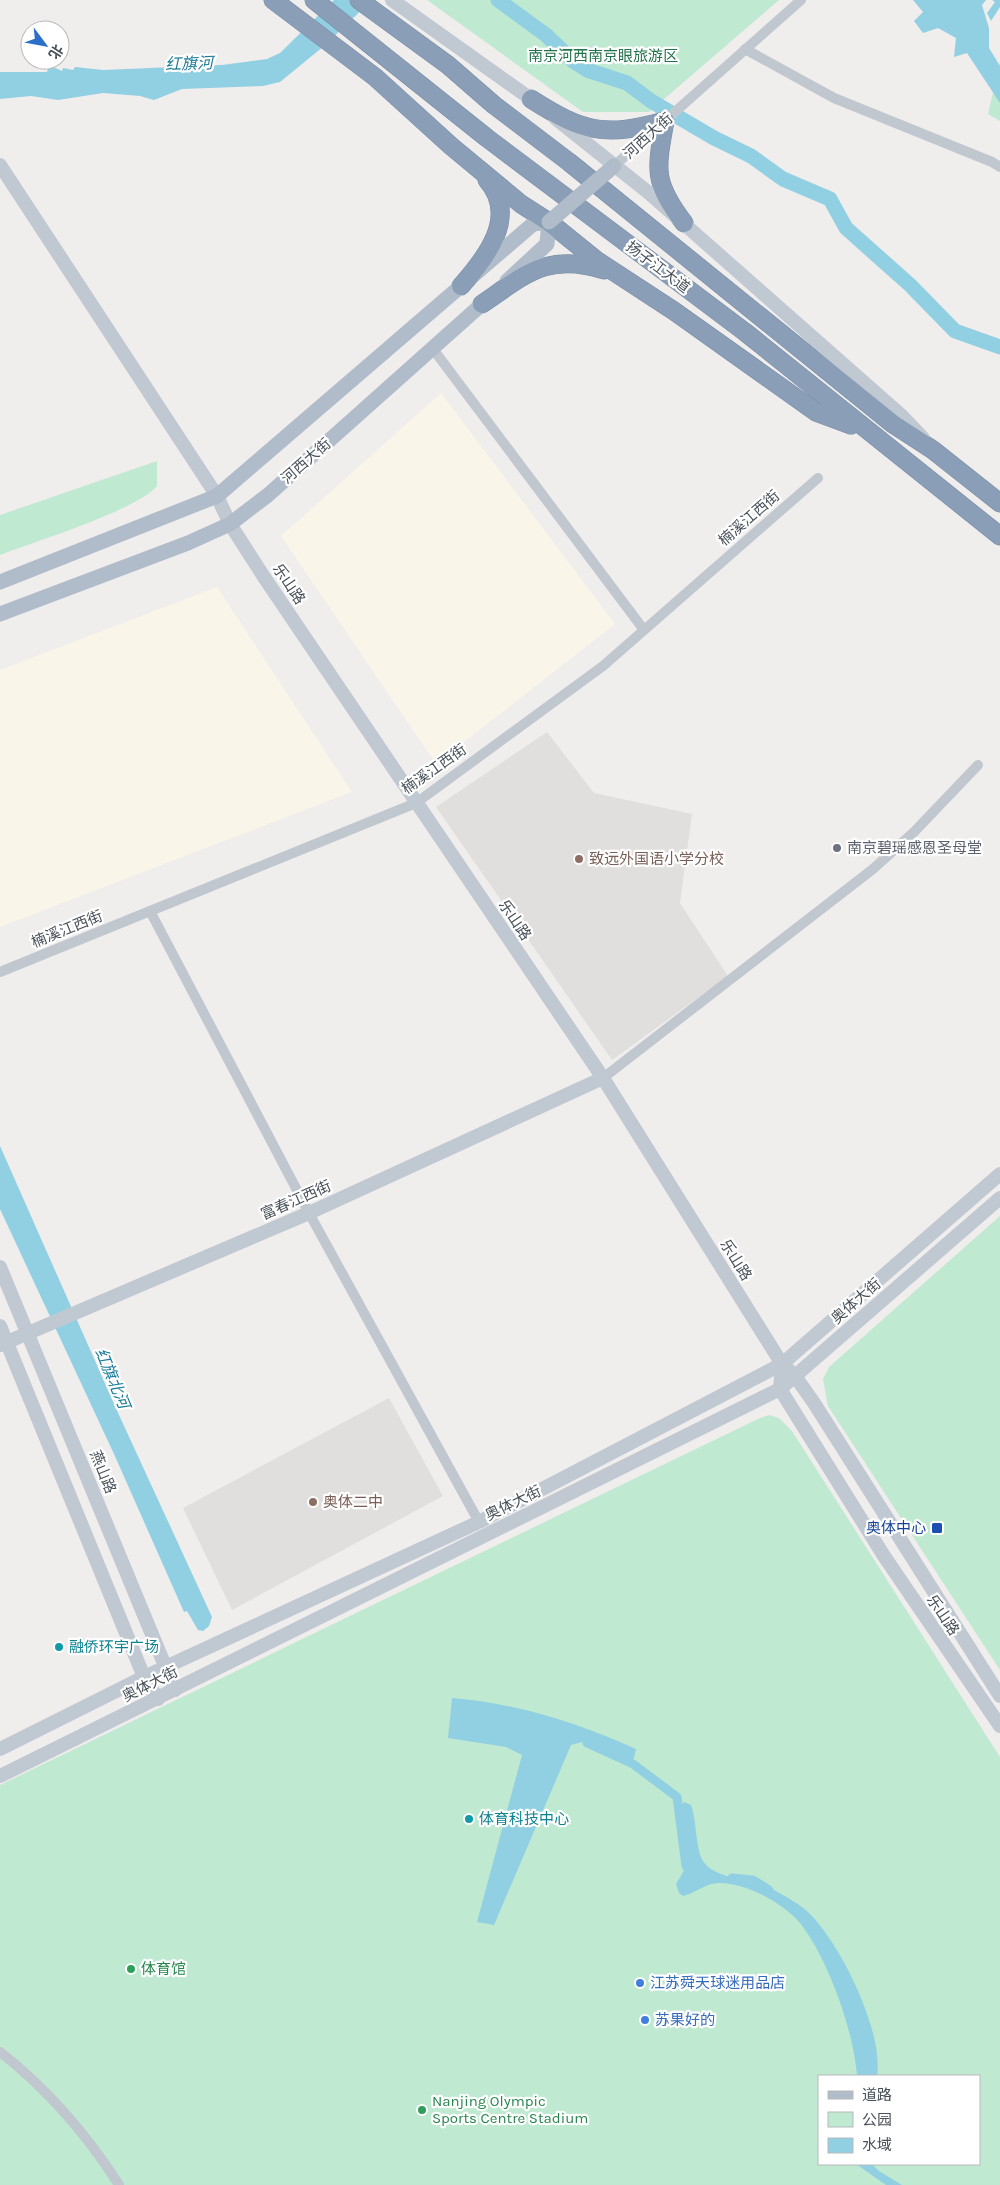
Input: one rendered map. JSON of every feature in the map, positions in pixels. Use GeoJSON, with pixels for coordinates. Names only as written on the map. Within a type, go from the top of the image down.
{"type":"FeatureCollection","features":[{"type":"Feature","properties":{"kind":"highway"},"geometry":{"type":"LineString","coordinates":[[273,0],[375,77],[521,204],[549,222],[596,260],[816,412],[866,430]]}},
{"type":"Feature","properties":{"kind":"highway","name":"扬子江大道"},"geometry":{"type":"LineString","coordinates":[[359,0],[381,3],[418,43],[886,418],[933,450],[1000,503]]}},
{"type":"Feature","properties":{"kind":"highway","name":"扬子江大道"},"geometry":{"type":"LineString","coordinates":[[317,2],[487,138],[745,332],[1000,536]]}},
{"type":"Feature","properties":{"kind":"highway"},"geometry":{"type":"LineString","coordinates":[[532,99],[576,126],[594,130],[635,129],[666,121],[658,170],[666,199],[684,222]]}},
{"type":"Feature","properties":{"kind":"highway"},"geometry":{"type":"LineString","coordinates":[[461,286],[488,251],[499,228],[499,204],[492,186],[472,163]]}},
{"type":"Feature","properties":{"kind":"highway"},"geometry":{"type":"LineString","coordinates":[[482,304],[530,272],[549,264],[588,265],[624,278]]}},
{"type":"Feature","properties":{"kind":"main road","name":"河西大街"},"geometry":{"type":"LineString","coordinates":[[0,582],[217,496],[533,224],[549,222],[614,166]]}},
{"type":"Feature","properties":{"kind":"main road","name":"河西大街"},"geometry":{"type":"LineString","coordinates":[[0,614],[188,543],[230,524],[268,495],[433,349],[547,244],[549,222]]}},
{"type":"Feature","properties":{"kind":"street","name":"河西大街"},"geometry":{"type":"LineString","coordinates":[[614,166],[801,0]]}},
{"type":"Feature","properties":{"kind":"street","name":"扬子江大道"},"geometry":{"type":"LineString","coordinates":[[381,3],[532,99],[684,222],[902,416],[933,450]]}},
{"type":"Feature","properties":{"kind":"street"},"geometry":{"type":"LineString","coordinates":[[745,49],[834,98],[992,162],[1000,167]]}},
{"type":"Feature","properties":{"kind":"street","name":"乐山路"},"geometry":{"type":"LineString","coordinates":[[0,165],[217,496],[230,524],[416,803],[603,1078],[782,1364],[795,1376],[1000,1696]]}},
{"type":"Feature","properties":{"kind":"street"},"geometry":{"type":"LineString","coordinates":[[433,349],[644,630]]}},
{"type":"Feature","properties":{"kind":"street","name":"楠溪江西街"},"geometry":{"type":"LineString","coordinates":[[0,972],[416,803],[603,666],[818,478]]}},
{"type":"Feature","properties":{"kind":"street"},"geometry":{"type":"LineString","coordinates":[[603,1078],[873,869],[914,832],[978,765]]}},
{"type":"Feature","properties":{"kind":"street"},"geometry":{"type":"LineString","coordinates":[[150,911],[308,1213],[479,1522]]}},
{"type":"Feature","properties":{"kind":"street","name":"富春江西街"},"geometry":{"type":"LineString","coordinates":[[4,1344],[308,1213],[603,1078]]}},
{"type":"Feature","properties":{"kind":"street","name":"奥体大街"},"geometry":{"type":"LineString","coordinates":[[0,1749],[144,1677],[479,1522],[782,1364],[1000,1174]]}},
{"type":"Feature","properties":{"kind":"street","name":"奥体大街"},"geometry":{"type":"LineString","coordinates":[[0,1776],[780,1389],[1000,1198]]}},
{"type":"Feature","properties":{"kind":"street","name":"燕山路"},"geometry":{"type":"LineString","coordinates":[[0,1267],[29,1332],[175,1690]]}},
{"type":"Feature","properties":{"kind":"street"},"geometry":{"type":"LineString","coordinates":[[0,1326],[4,1344],[144,1677],[158,1698]]}},
{"type":"Feature","properties":{"kind":"street"},"geometry":{"type":"LineString","coordinates":[[780,1389],[782,1364]]}},
{"type":"Feature","properties":{"kind":"street","name":"乐山路"},"geometry":{"type":"LineString","coordinates":[[780,1389],[884,1556],[1000,1726]]}},
{"type":"Feature","properties":{"kind":"street"},"geometry":{"type":"LineString","coordinates":[[0,2052],[32,2077],[101,2158],[119,2185]]}},
{"type":"Feature","properties":{"kind":"shaded area"},"geometry":{"type":"Polygon","coordinates":[[[441,393],[615,624],[436,764],[281,536],[441,393]]]}},
{"type":"Feature","properties":{"kind":"shaded area"},"geometry":{"type":"Polygon","coordinates":[[[217,587],[352,792],[0,927],[0,670],[217,587]]]}},
{"type":"Feature","properties":{"kind":"shaded area","name":"致远外国语小学分校"},"geometry":{"type":"Polygon","coordinates":[[[547,732],[594,793],[692,814],[680,903],[728,976],[612,1060],[436,807],[547,732]]]}},
{"type":"Feature","properties":{"kind":"shaded area","name":"奥体二中"},"geometry":{"type":"Polygon","coordinates":[[[389,1398],[443,1496],[232,1610],[183,1508],[389,1398]]]}},
{"type":"Feature","properties":{"kind":"green space","name":"南京河西南京眼旅游区"},"geometry":{"type":"Polygon","coordinates":[[[427,0],[779,0],[649,112],[583,112],[427,0]]]}},
{"type":"Feature","properties":{"kind":"green space"},"geometry":{"type":"Polygon","coordinates":[[[1000,62],[1000,121],[988,114],[1000,62]]]}},
{"type":"Feature","properties":{"kind":"green space"},"geometry":{"type":"Polygon","coordinates":[[[157,461],[157,486],[146,495],[108,515],[0,555],[0,515],[157,461]]]}},
{"type":"Feature","properties":{"kind":"green space"},"geometry":{"type":"Polygon","coordinates":[[[1000,1216],[1000,1670],[828,1406],[823,1379],[829,1367],[1000,1216]]]}},
{"type":"Feature","properties":{"kind":"green space"},"geometry":{"type":"Polygon","coordinates":[[[769,1415],[779,1418],[792,1431],[1000,1757],[1000,2185],[0,2185],[0,1785],[760,1418],[769,1415]]]}},
{"type":"Feature","properties":{"kind":"water"},"geometry":{"type":"Polygon","coordinates":[[[334,0],[372,0],[324,46],[280,82],[263,86],[182,89],[154,100],[140,96],[103,93],[58,100],[31,96],[0,99],[0,72],[62,71],[73,70],[75,67],[103,70],[222,65],[267,59],[280,53],[334,0]]]}},
{"type":"Feature","properties":{"kind":"water"},"geometry":{"type":"Polygon","coordinates":[[[913,0],[986,0],[982,5],[989,28],[989,48],[1000,66],[1000,103],[967,53],[954,57],[956,38],[938,28],[923,33],[914,21],[923,12],[913,0]]]}},
{"type":"Feature","properties":{"kind":"water"},"geometry":{"type":"Polygon","coordinates":[[[992,0],[1000,0],[1000,7],[991,21],[987,13],[995,2],[992,0]]]}},
{"type":"Feature","properties":{"kind":"water"},"geometry":{"type":"Polygon","coordinates":[[[0,1146],[119,1415],[212,1617],[209,1626],[203,1631],[198,1630],[187,1611],[184,1612],[114,1454],[0,1209],[0,1146]]]}},
{"type":"Feature","properties":{"kind":"water"},"geometry":{"type":"Polygon","coordinates":[[[452,1698],[523,1709],[592,1731],[636,1749],[633,1761],[582,1742],[571,1745],[494,1925],[477,1922],[522,1755],[506,1747],[448,1738],[452,1698]]]}},
{"type":"Feature","properties":{"kind":"water"},"geometry":{"type":"Polygon","coordinates":[[[684,1802],[691,1805],[700,1855],[708,1867],[716,1872],[772,1889],[787,1897],[810,1914],[822,1928],[847,1967],[867,2014],[874,2036],[877,2075],[857,2075],[851,2038],[830,1975],[810,1938],[792,1915],[774,1901],[741,1886],[714,1883],[683,1896],[679,1893],[676,1884],[685,1868],[688,1856],[680,1819],[681,1807],[684,1802]]]}},
{"type":"Feature","properties":{"kind":"water"},"geometry":{"type":"Polygon","coordinates":[[[857,2165],[873,2165],[879,2171],[902,2185],[886,2185],[857,2165]]]}},
{"type":"Feature","properties":{"kind":"waterway"},"geometry":{"type":"LineString","coordinates":[[498,0],[546,35],[573,61],[587,70],[627,83],[651,101],[714,138],[751,156],[783,179],[830,199],[846,228],[910,285],[955,331],[1000,347]]}},
{"type":"Feature","properties":{"kind":"waterway"},"geometry":{"type":"LineString","coordinates":[[587,1743],[633,1764],[677,1797],[686,1866],[695,1869]]}},
{"type":"Feature","properties":{"kind":"waterway"},"geometry":{"type":"LineString","coordinates":[[732,1878],[753,1880],[769,1890]]}},
{"type":"Feature","properties":{"kind":"place","name":"南京碧瑶感恩圣母堂"},"geometry":{"type":"Point","coordinates":[837,848]}},
{"type":"Feature","properties":{"kind":"place","name":"致远外国语小学分校"},"geometry":{"type":"Point","coordinates":[579,859]}},
{"type":"Feature","properties":{"kind":"place","name":"奥体二中"},"geometry":{"type":"Point","coordinates":[313,1502]}},
{"type":"Feature","properties":{"kind":"place","name":"奥体中心"},"geometry":{"type":"Point","coordinates":[937,1528]}},
{"type":"Feature","properties":{"kind":"place","name":"融侨环宇广场"},"geometry":{"type":"Point","coordinates":[59,1647]}},
{"type":"Feature","properties":{"kind":"place","name":"体育科技中心"},"geometry":{"type":"Point","coordinates":[469,1819]}},
{"type":"Feature","properties":{"kind":"place","name":"体育馆"},"geometry":{"type":"Point","coordinates":[131,1969]}},
{"type":"Feature","properties":{"kind":"place","name":"江苏舜天球迷用品店"},"geometry":{"type":"Point","coordinates":[640,1983]}},
{"type":"Feature","properties":{"kind":"place","name":"苏果好的"},"geometry":{"type":"Point","coordinates":[645,2020]}},
{"type":"Feature","properties":{"kind":"place","name":"Nanjing Olympic Sports Centre Stadium"},"geometry":{"type":"Point","coordinates":[422,2110]}},
{"type":"Feature","properties":{"kind":"water label","name":"红旗河"},"geometry":{"type":"Point","coordinates":[189,63]}},
{"type":"Feature","properties":{"kind":"water label","name":"红旗北河"},"geometry":{"type":"Point","coordinates":[113,1378]}}]}
